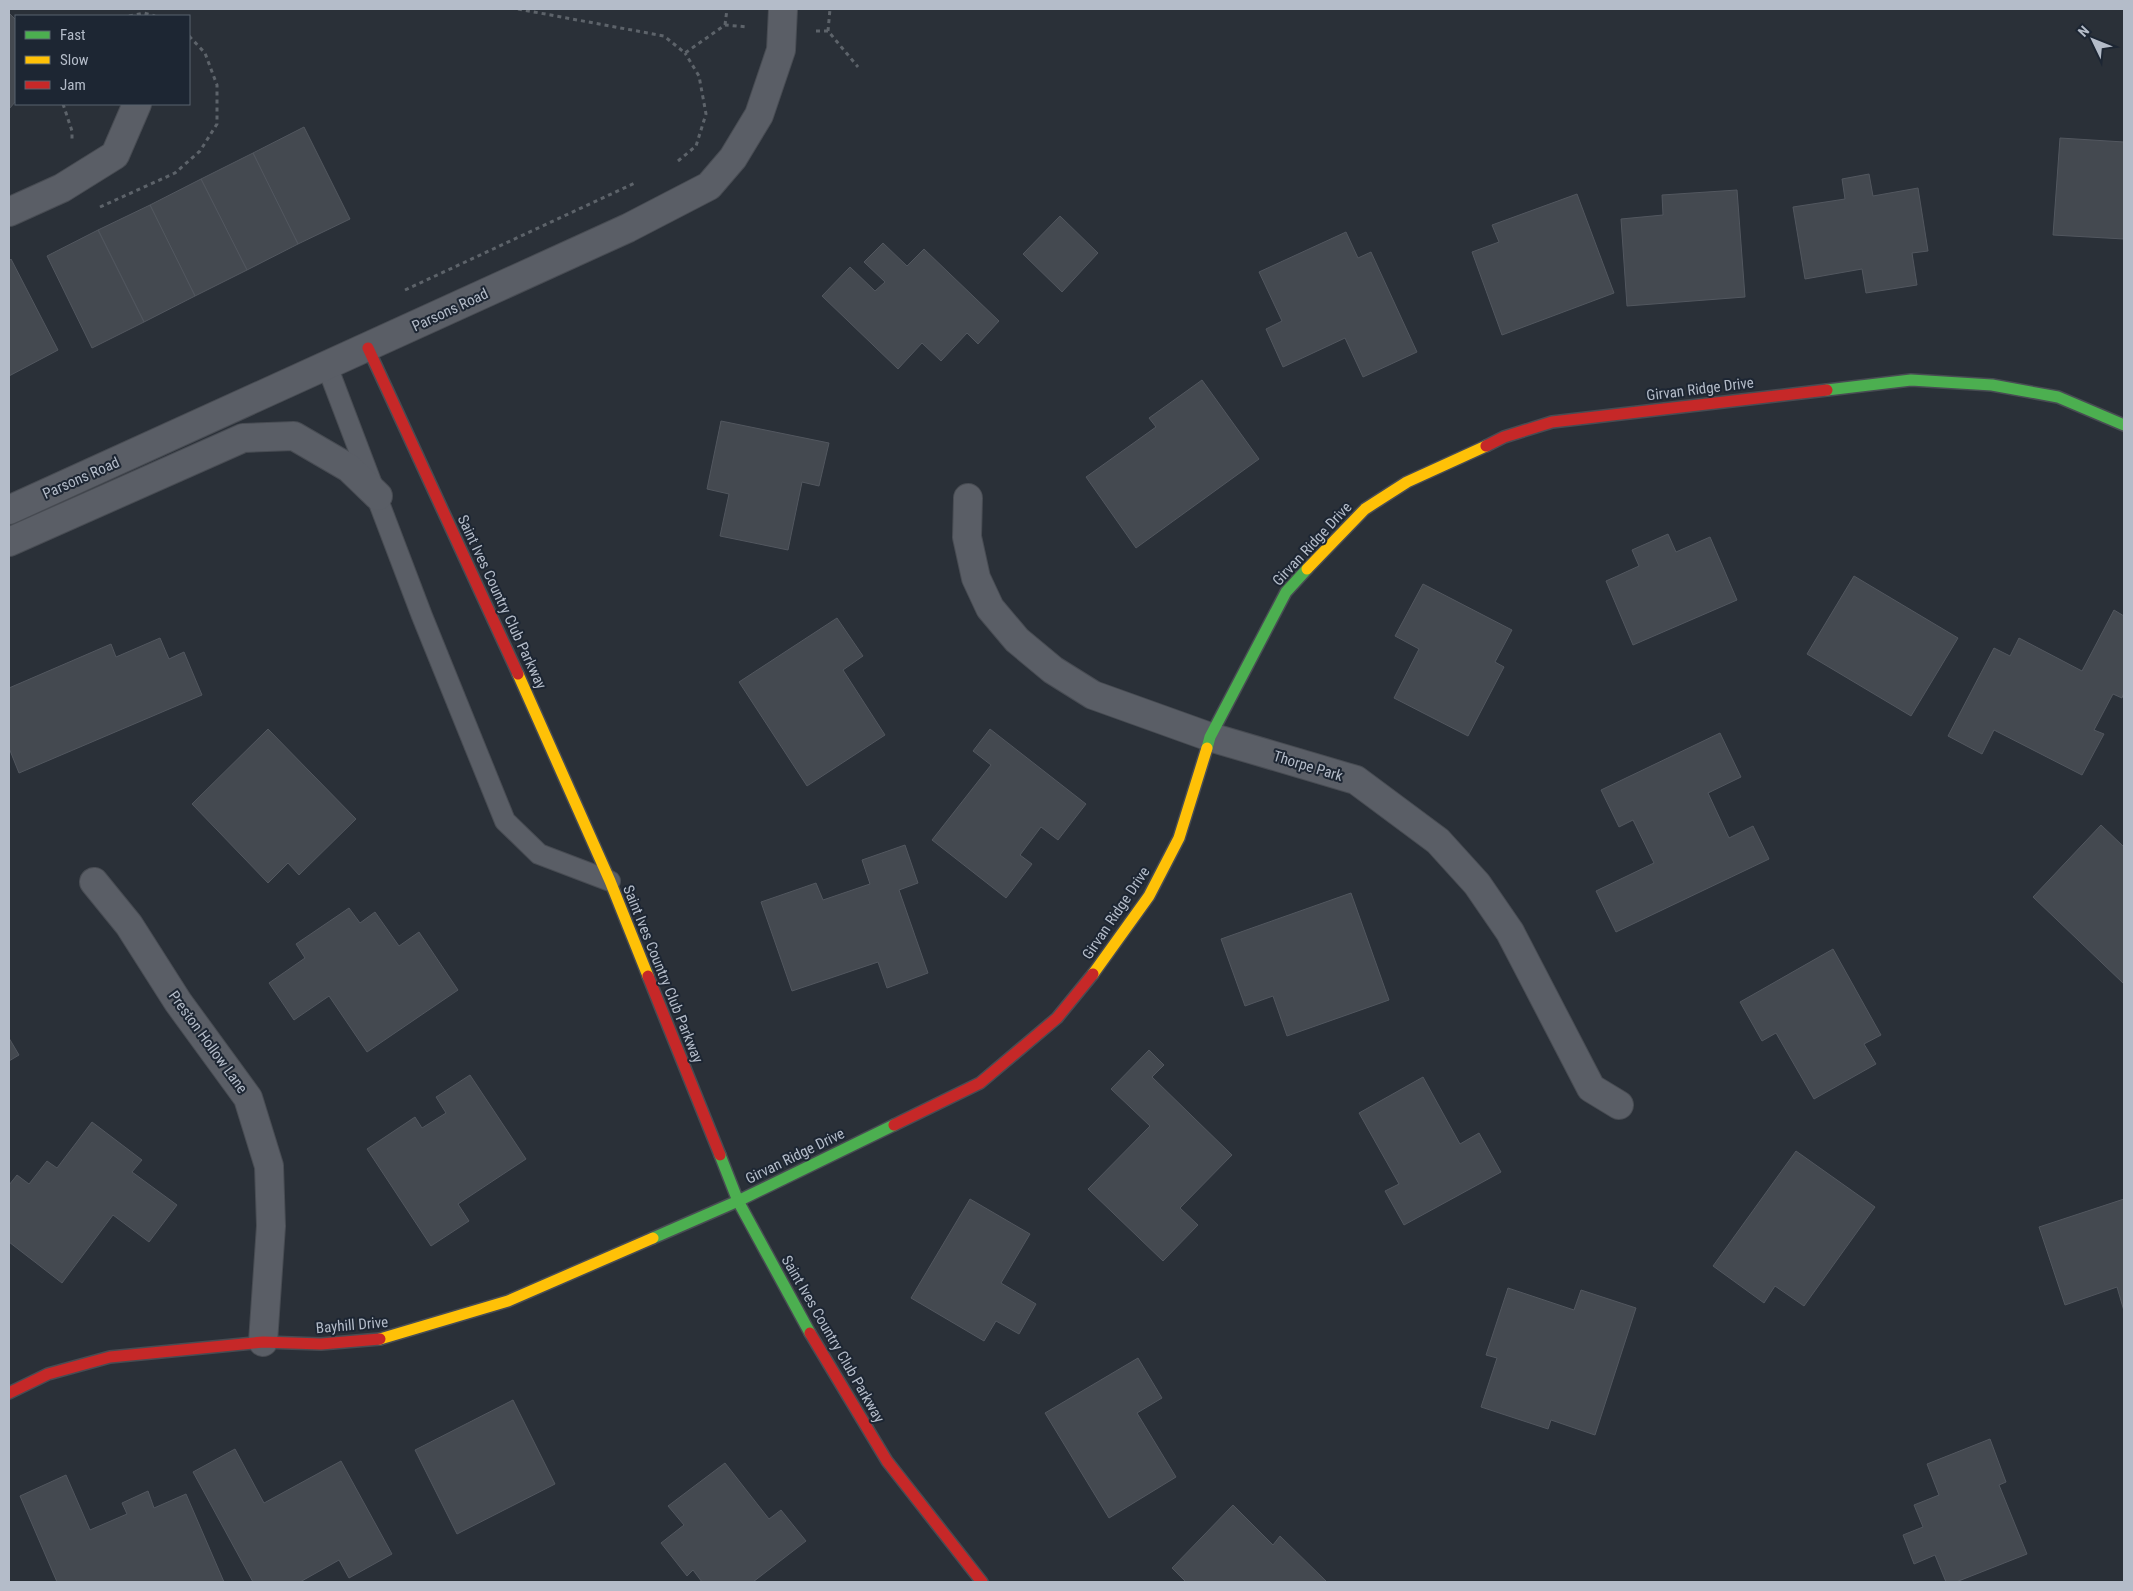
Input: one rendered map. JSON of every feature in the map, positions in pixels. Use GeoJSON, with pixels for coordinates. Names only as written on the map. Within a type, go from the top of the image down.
{"type":"FeatureCollection","features":[{"type":"Feature","properties":{"kind":"street","name":"Parsons Road"},"geometry":{"type":"LineString","coordinates":[[9,510],[628,228],[709,186],[733,158],[759,115],[781,50],[783,20]]}},
{"type":"Feature","properties":{"kind":"street"},"geometry":{"type":"LineString","coordinates":[[9,212],[62,188],[115,156],[137,105]]}},
{"type":"Feature","properties":{"kind":"street","name":"Saint Ives Country Club Parkway"},"geometry":{"type":"LineString","coordinates":[[368,348],[510,654],[610,881],[738,1200],[803,1322],[888,1461],[982,1582]]}},
{"type":"Feature","properties":{"kind":"street","name":"Girvan Ridge Drive"},"geometry":{"type":"LineString","coordinates":[[738,1200],[980,1083],[1057,1018],[1112,950],[1149,896],[1179,838],[1210,736],[1286,592],[1325,548],[1365,509],[1407,482],[1504,437],[1552,422],[1911,380],[1992,385],[2058,397],[2124,424]]}},
{"type":"Feature","properties":{"kind":"street","name":"Parsons Road"},"geometry":{"type":"LineString","coordinates":[[9,542],[243,438],[294,436],[349,468],[378,496]]}},
{"type":"Feature","properties":{"kind":"street","name":"Thorpe Park"},"geometry":{"type":"LineString","coordinates":[[968,498],[967,537],[976,578],[990,608],[1017,640],[1053,670],[1093,695],[1210,736],[1356,780],[1438,841],[1477,884],[1510,932],[1591,1088],[1619,1105]]}},
{"type":"Feature","properties":{"kind":"street","name":"Preston Hollow Lane"},"geometry":{"type":"LineString","coordinates":[[94,882],[129,925],[178,1002],[248,1098],[269,1166],[271,1226],[263,1342]]}},
{"type":"Feature","properties":{"kind":"street","name":"Bayhill Drive"},"geometry":{"type":"LineString","coordinates":[[9,1393],[48,1374],[110,1357],[263,1342],[321,1344],[386,1339],[508,1301],[738,1200]]}},
{"type":"Feature","properties":{"kind":"lane"},"geometry":{"type":"LineString","coordinates":[[327,366],[422,616],[505,821],[539,854],[610,881]]}},
{"type":"Feature","properties":{"kind":"path"},"geometry":{"type":"LineString","coordinates":[[518,9],[664,36],[685,53],[699,76],[706,114],[696,146],[674,165]]}},
{"type":"Feature","properties":{"kind":"path"},"geometry":{"type":"LineString","coordinates":[[725,25],[727,9]]}},
{"type":"Feature","properties":{"kind":"path"},"geometry":{"type":"LineString","coordinates":[[828,31],[830,9]]}},
{"type":"Feature","properties":{"kind":"path"},"geometry":{"type":"LineString","coordinates":[[134,15],[144,12],[152,15]]}},
{"type":"Feature","properties":{"kind":"path"},"geometry":{"type":"LineString","coordinates":[[685,53],[725,25],[783,20],[828,31],[858,66]]}},
{"type":"Feature","properties":{"kind":"path"},"geometry":{"type":"LineString","coordinates":[[404,290],[646,178]]}},
{"type":"Feature","properties":{"kind":"building"},"geometry":{"type":"Polygon","coordinates":[[[9,13],[15,19],[15,102],[9,109],[9,13]]]}},
{"type":"Feature","properties":{"kind":"building"},"geometry":{"type":"Polygon","coordinates":[[[304,127],[350,219],[298,244],[253,153],[304,127]]]}},
{"type":"Feature","properties":{"kind":"building"},"geometry":{"type":"Polygon","coordinates":[[[2060,138],[2124,142],[2124,239],[2053,235],[2060,138]]]}},
{"type":"Feature","properties":{"kind":"building"},"geometry":{"type":"Polygon","coordinates":[[[253,153],[298,244],[247,270],[201,179],[253,153]]]}},
{"type":"Feature","properties":{"kind":"building"},"geometry":{"type":"Polygon","coordinates":[[[1869,174],[1873,196],[1918,188],[1928,251],[1912,253],[1917,285],[1866,293],[1862,269],[1805,279],[1793,207],[1845,199],[1842,179],[1869,174]]]}},
{"type":"Feature","properties":{"kind":"building"},"geometry":{"type":"Polygon","coordinates":[[[201,179],[247,270],[195,296],[150,205],[201,179]]]}},
{"type":"Feature","properties":{"kind":"building"},"geometry":{"type":"Polygon","coordinates":[[[1737,190],[1745,297],[1627,306],[1621,219],[1663,215],[1662,195],[1737,190]]]}},
{"type":"Feature","properties":{"kind":"building"},"geometry":{"type":"Polygon","coordinates":[[[1577,194],[1614,293],[1502,335],[1472,252],[1499,242],[1492,225],[1577,194]]]}},
{"type":"Feature","properties":{"kind":"building"},"geometry":{"type":"Polygon","coordinates":[[[150,205],[195,296],[144,322],[98,230],[150,205]]]}},
{"type":"Feature","properties":{"kind":"building"},"geometry":{"type":"Polygon","coordinates":[[[1060,216],[1098,253],[1062,292],[1023,254],[1060,216]]]}},
{"type":"Feature","properties":{"kind":"building"},"geometry":{"type":"Polygon","coordinates":[[[98,230],[144,322],[92,348],[47,256],[98,230]]]}},
{"type":"Feature","properties":{"kind":"building"},"geometry":{"type":"Polygon","coordinates":[[[1346,232],[1358,258],[1371,252],[1417,352],[1363,377],[1345,338],[1283,367],[1266,329],[1282,321],[1259,272],[1346,232]]]}},
{"type":"Feature","properties":{"kind":"building"},"geometry":{"type":"Polygon","coordinates":[[[883,243],[907,266],[924,249],[999,321],[978,344],[967,333],[941,361],[922,343],[898,369],[822,296],[850,267],[875,291],[885,282],[864,262],[883,243]]]}},
{"type":"Feature","properties":{"kind":"building"},"geometry":{"type":"Polygon","coordinates":[[[11,259],[58,350],[9,376],[9,261],[11,259]]]}},
{"type":"Feature","properties":{"kind":"building"},"geometry":{"type":"Polygon","coordinates":[[[1202,380],[1259,459],[1136,548],[1086,477],[1156,427],[1149,418],[1202,380]]]}},
{"type":"Feature","properties":{"kind":"building"},"geometry":{"type":"Polygon","coordinates":[[[721,421],[829,443],[819,486],[802,482],[788,550],[720,536],[729,494],[707,489],[721,421]]]}},
{"type":"Feature","properties":{"kind":"building"},"geometry":{"type":"Polygon","coordinates":[[[1668,534],[1676,552],[1710,537],[1737,600],[1633,645],[1606,581],[1639,566],[1632,550],[1668,534]]]}},
{"type":"Feature","properties":{"kind":"building"},"geometry":{"type":"Polygon","coordinates":[[[1854,576],[1958,638],[1911,716],[1807,654],[1854,576]]]}},
{"type":"Feature","properties":{"kind":"building"},"geometry":{"type":"Polygon","coordinates":[[[1423,584],[1512,630],[1495,662],[1504,667],[1468,736],[1394,698],[1419,649],[1395,636],[1423,584]]]}},
{"type":"Feature","properties":{"kind":"building"},"geometry":{"type":"Polygon","coordinates":[[[2114,610],[2124,616],[2124,692],[2122,698],[2113,694],[2094,730],[2104,734],[2082,775],[1994,730],[1982,754],[1948,736],[1994,648],[2010,656],[2019,638],[2082,671],[2114,610]]]}},
{"type":"Feature","properties":{"kind":"building"},"geometry":{"type":"Polygon","coordinates":[[[837,618],[863,656],[843,670],[885,735],[807,786],[739,682],[837,618]]]}},
{"type":"Feature","properties":{"kind":"building"},"geometry":{"type":"Polygon","coordinates":[[[160,638],[169,659],[184,652],[202,695],[19,773],[9,748],[9,688],[111,644],[116,657],[160,638]]]}},
{"type":"Feature","properties":{"kind":"building"},"geometry":{"type":"Polygon","coordinates":[[[268,729],[356,819],[299,875],[288,863],[268,883],[192,804],[268,729]]]}},
{"type":"Feature","properties":{"kind":"building"},"geometry":{"type":"Polygon","coordinates":[[[990,729],[1086,804],[1058,840],[1041,827],[1020,855],[1032,864],[1006,898],[932,840],[991,765],[973,751],[990,729]]]}},
{"type":"Feature","properties":{"kind":"building"},"geometry":{"type":"Polygon","coordinates":[[[1720,733],[1741,777],[1708,793],[1729,838],[1753,826],[1769,859],[1616,932],[1596,891],[1654,863],[1633,820],[1619,827],[1601,790],[1720,733]]]}},
{"type":"Feature","properties":{"kind":"building"},"geometry":{"type":"Polygon","coordinates":[[[2101,825],[2124,847],[2124,984],[2033,897],[2101,825]]]}},
{"type":"Feature","properties":{"kind":"building"},"geometry":{"type":"Polygon","coordinates":[[[905,845],[918,883],[899,890],[928,973],[887,988],[878,962],[792,991],[761,902],[816,883],[823,900],[870,884],[862,860],[905,845]]]}},
{"type":"Feature","properties":{"kind":"building"},"geometry":{"type":"Polygon","coordinates":[[[1351,893],[1389,1000],[1287,1036],[1273,996],[1245,1006],[1221,939],[1351,893]]]}},
{"type":"Feature","properties":{"kind":"building"},"geometry":{"type":"Polygon","coordinates":[[[349,908],[360,923],[375,912],[399,946],[419,932],[458,990],[367,1052],[329,996],[294,1020],[269,983],[305,958],[296,944],[349,908]]]}},
{"type":"Feature","properties":{"kind":"building"},"geometry":{"type":"Polygon","coordinates":[[[1833,949],[1881,1035],[1864,1044],[1876,1064],[1814,1099],[1776,1033],[1762,1041],[1740,1002],[1833,949]]]}},
{"type":"Feature","properties":{"kind":"building"},"geometry":{"type":"Polygon","coordinates":[[[9,1038],[19,1055],[9,1061],[9,1038]]]}},
{"type":"Feature","properties":{"kind":"building"},"geometry":{"type":"Polygon","coordinates":[[[1149,1050],[1164,1065],[1152,1077],[1232,1155],[1180,1208],[1198,1225],[1163,1261],[1088,1189],[1150,1126],[1111,1089],[1149,1050]]]}},
{"type":"Feature","properties":{"kind":"building"},"geometry":{"type":"Polygon","coordinates":[[[470,1075],[526,1159],[458,1204],[469,1221],[431,1246],[367,1149],[415,1117],[422,1128],[446,1113],[436,1097],[470,1075]]]}},
{"type":"Feature","properties":{"kind":"building"},"geometry":{"type":"Polygon","coordinates":[[[1423,1077],[1460,1144],[1479,1133],[1501,1172],[1404,1225],[1385,1191],[1399,1184],[1359,1113],[1423,1077]]]}},
{"type":"Feature","properties":{"kind":"building"},"geometry":{"type":"Polygon","coordinates":[[[92,1122],[142,1160],[132,1172],[177,1205],[149,1242],[113,1215],[62,1283],[9,1242],[9,1185],[17,1175],[29,1184],[47,1161],[57,1168],[92,1122]]]}},
{"type":"Feature","properties":{"kind":"building"},"geometry":{"type":"Polygon","coordinates":[[[1796,1151],[1875,1207],[1804,1306],[1775,1286],[1764,1303],[1713,1266],[1796,1151]]]}},
{"type":"Feature","properties":{"kind":"building"},"geometry":{"type":"Polygon","coordinates":[[[970,1199],[1030,1234],[1001,1283],[1036,1304],[1019,1334],[996,1321],[984,1341],[911,1298],[970,1199]]]}},
{"type":"Feature","properties":{"kind":"building"},"geometry":{"type":"Polygon","coordinates":[[[2124,1199],[2124,1311],[2117,1287],[2065,1305],[2039,1227],[2124,1199]]]}},
{"type":"Feature","properties":{"kind":"building"},"geometry":{"type":"Polygon","coordinates":[[[1508,1288],[1574,1310],[1581,1290],[1636,1308],[1595,1435],[1551,1420],[1548,1429],[1481,1407],[1497,1358],[1486,1355],[1508,1288]]]}},
{"type":"Feature","properties":{"kind":"building"},"geometry":{"type":"Polygon","coordinates":[[[1138,1358],[1162,1398],[1137,1413],[1176,1477],[1109,1518],[1045,1413],[1138,1358]]]}},
{"type":"Feature","properties":{"kind":"building"},"geometry":{"type":"Polygon","coordinates":[[[513,1400],[555,1484],[457,1534],[415,1450],[513,1400]]]}},
{"type":"Feature","properties":{"kind":"building"},"geometry":{"type":"Polygon","coordinates":[[[1990,1439],[2006,1482],[1999,1485],[2027,1554],[1956,1582],[1946,1582],[1935,1555],[1914,1564],[1903,1535],[1923,1527],[1914,1505],[1939,1495],[1927,1464],[1990,1439]]]}},
{"type":"Feature","properties":{"kind":"building"},"geometry":{"type":"Polygon","coordinates":[[[235,1449],[264,1503],[341,1461],[392,1554],[349,1578],[339,1560],[300,1582],[253,1582],[193,1472],[235,1449]]]}},
{"type":"Feature","properties":{"kind":"building"},"geometry":{"type":"Polygon","coordinates":[[[725,1463],[769,1519],[781,1510],[806,1541],[753,1582],[702,1582],[693,1570],[687,1576],[661,1543],[684,1525],[668,1506],[725,1463]]]}},
{"type":"Feature","properties":{"kind":"building"},"geometry":{"type":"Polygon","coordinates":[[[66,1475],[90,1530],[127,1514],[122,1503],[148,1491],[154,1508],[186,1494],[224,1582],[57,1582],[20,1496],[66,1475]]]}},
{"type":"Feature","properties":{"kind":"building"},"geometry":{"type":"Polygon","coordinates":[[[1233,1505],[1273,1545],[1280,1536],[1327,1582],[1186,1582],[1172,1568],[1233,1505]]]}},
{"type":"Feature","properties":{"kind":"traffic: fast"},"geometry":{"type":"LineString","coordinates":[[1827,390],[1911,380],[1992,385],[2058,397],[2124,425]]}},
{"type":"Feature","properties":{"kind":"traffic: fast"},"geometry":{"type":"LineString","coordinates":[[1207,748],[1210,737],[1286,592],[1307,569]]}},
{"type":"Feature","properties":{"kind":"traffic: fast"},"geometry":{"type":"LineString","coordinates":[[653,1238],[738,1201],[894,1125]]}},
{"type":"Feature","properties":{"kind":"traffic: fast"},"geometry":{"type":"LineString","coordinates":[[720,1155],[738,1201],[810,1333]]}},
{"type":"Feature","properties":{"kind":"traffic: slow"},"geometry":{"type":"LineString","coordinates":[[1307,569],[1365,509],[1407,482],[1486,446]]}},
{"type":"Feature","properties":{"kind":"traffic: slow"},"geometry":{"type":"LineString","coordinates":[[518,674],[610,881],[648,976]]}},
{"type":"Feature","properties":{"kind":"traffic: slow"},"geometry":{"type":"LineString","coordinates":[[1093,974],[1149,896],[1179,838],[1207,748]]}},
{"type":"Feature","properties":{"kind":"traffic: slow"},"geometry":{"type":"LineString","coordinates":[[380,1339],[508,1301],[653,1238]]}},
{"type":"Feature","properties":{"kind":"traffic: jam"},"geometry":{"type":"LineString","coordinates":[[368,348],[518,674]]}},
{"type":"Feature","properties":{"kind":"traffic: jam"},"geometry":{"type":"LineString","coordinates":[[1486,446],[1504,437],[1552,422],[1827,390]]}},
{"type":"Feature","properties":{"kind":"traffic: jam"},"geometry":{"type":"LineString","coordinates":[[894,1125],[980,1083],[1057,1018],[1093,974]]}},
{"type":"Feature","properties":{"kind":"traffic: jam"},"geometry":{"type":"LineString","coordinates":[[648,976],[720,1155]]}},
{"type":"Feature","properties":{"kind":"traffic: jam"},"geometry":{"type":"LineString","coordinates":[[810,1333],[887,1461],[982,1582]]}},
{"type":"Feature","properties":{"kind":"traffic: jam"},"geometry":{"type":"LineString","coordinates":[[9,1393],[48,1374],[110,1357],[263,1342],[321,1344],[380,1339]]}}]}
